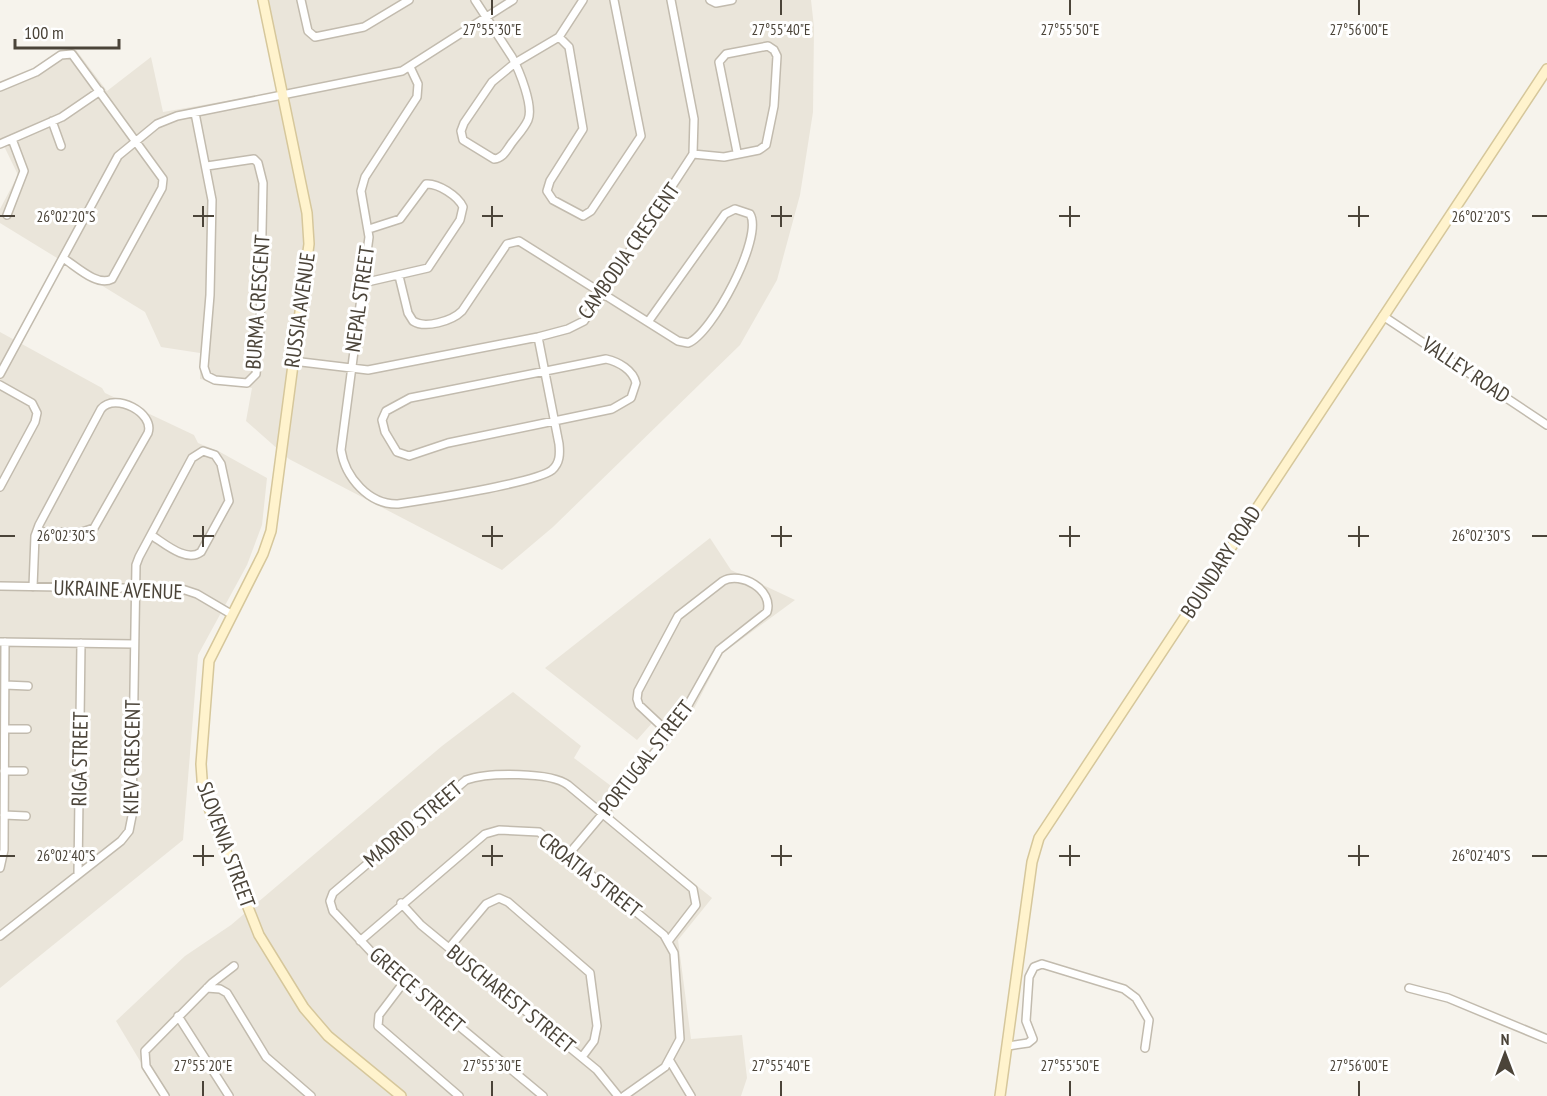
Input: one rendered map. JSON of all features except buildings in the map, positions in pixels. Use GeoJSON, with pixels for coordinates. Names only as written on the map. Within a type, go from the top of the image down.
{"type":"FeatureCollection","features":[{"type":"Feature","properties":{"kind":"street","name":"RUSSIA AVENUE"},"geometry":{"type":"LineString","coordinates":[[231,614],[270,536],[309,238],[263,0]]}},
{"type":"Feature","properties":{"kind":"street"},"geometry":{"type":"LineString","coordinates":[[301,0],[308,31],[315,38],[364,27],[409,0]]}},
{"type":"Feature","properties":{"kind":"street"},"geometry":{"type":"LineString","coordinates":[[475,0],[515,63],[523,83],[529,118],[502,156],[492,159],[464,140],[461,128],[488,87],[515,63],[559,37],[584,0]]}},
{"type":"Feature","properties":{"kind":"street"},"geometry":{"type":"LineString","coordinates":[[0,374],[118,156],[137,140],[165,120],[397,72],[410,67],[513,0]]}},
{"type":"Feature","properties":{"kind":"street"},"geometry":{"type":"LineString","coordinates":[[559,37],[569,47],[584,129],[550,181],[547,191],[553,200],[576,214],[584,216],[591,211],[641,136],[614,0]]}},
{"type":"Feature","properties":{"kind":"street","name":"CAMBODIA CRESCENT"},"geometry":{"type":"LineString","coordinates":[[293,361],[351,370],[375,369],[538,337],[579,324],[603,294],[693,154],[695,125],[671,0]]}},
{"type":"Feature","properties":{"kind":"street"},"geometry":{"type":"LineString","coordinates":[[710,0],[720,3],[732,0]]}},
{"type":"Feature","properties":{"kind":"street"},"geometry":{"type":"LineString","coordinates":[[693,154],[715,157],[759,150],[768,142],[774,106],[777,56],[768,46],[726,54],[719,62],[737,152]]}},
{"type":"Feature","properties":{"kind":"street"},"geometry":{"type":"LineString","coordinates":[[0,87],[36,72],[67,52],[76,56],[162,176],[163,184],[115,277],[106,282],[99,280],[63,258]]}},
{"type":"Feature","properties":{"kind":"street","name":"NEPAL STREET"},"geometry":{"type":"LineString","coordinates":[[410,67],[417,84],[417,96],[363,183],[362,195],[369,229],[341,439],[342,460],[356,483],[373,497],[385,503],[405,503],[539,477],[552,469],[559,459],[554,421]]}},
{"type":"Feature","properties":{"kind":"street","name":"BOUNDARY ROAD"},"geometry":{"type":"LineString","coordinates":[[1000,1096],[1032,862],[1039,838],[1547,69]]}},
{"type":"Feature","properties":{"kind":"street"},"geometry":{"type":"LineString","coordinates":[[0,144],[52,122],[100,91]]}},
{"type":"Feature","properties":{"kind":"street","name":"BURMA CRESCENT"},"geometry":{"type":"LineString","coordinates":[[195,113],[212,200],[205,372],[215,380],[247,383],[256,374],[260,330],[263,183],[258,163],[254,159],[207,166]]}},
{"type":"Feature","properties":{"kind":"street"},"geometry":{"type":"LineString","coordinates":[[52,122],[61,146]]}},
{"type":"Feature","properties":{"kind":"street"},"geometry":{"type":"LineString","coordinates":[[7,215],[24,171],[12,139]]}},
{"type":"Feature","properties":{"kind":"street"},"geometry":{"type":"LineString","coordinates":[[363,283],[421,272],[431,265],[463,215],[462,204],[439,186],[426,184],[396,221],[369,229]]}},
{"type":"Feature","properties":{"kind":"street"},"geometry":{"type":"LineString","coordinates":[[399,276],[408,313],[413,321],[422,324],[452,318],[460,314],[504,248],[513,241],[522,243],[681,343],[691,343],[712,320],[741,268],[753,224],[750,214],[735,209],[724,214],[648,322]]}},
{"type":"Feature","properties":{"kind":"street","name":"VALLEY ROAD"},"geometry":{"type":"LineString","coordinates":[[1383,316],[1547,425]]}},
{"type":"Feature","properties":{"kind":"street"},"geometry":{"type":"LineString","coordinates":[[538,337],[554,421]]}},
{"type":"Feature","properties":{"kind":"street"},"geometry":{"type":"LineString","coordinates":[[606,359],[627,369],[636,383],[634,395],[621,406],[440,444],[406,457],[397,452],[382,424],[386,411],[416,396],[545,370],[606,359]]}},
{"type":"Feature","properties":{"kind":"street"},"geometry":{"type":"LineString","coordinates":[[0,385],[32,404],[37,413],[35,422],[0,487]]}},
{"type":"Feature","properties":{"kind":"street"},"geometry":{"type":"LineString","coordinates":[[33,587],[33,543],[37,532],[104,406],[119,401],[147,418],[150,426],[148,433],[94,528],[82,532],[37,532]]}},
{"type":"Feature","properties":{"kind":"street","name":"KIEV CRESCENT"},"geometry":{"type":"LineString","coordinates":[[0,936],[121,840],[130,827],[136,563],[192,458],[203,451],[216,455],[221,464],[229,501],[201,552],[195,556],[187,555],[151,535]]}},
{"type":"Feature","properties":{"kind":"street","name":"PORTUGAL STREET"},"geometry":{"type":"LineString","coordinates":[[568,855],[670,734],[689,707],[719,650],[764,615],[769,608],[765,592],[735,577],[723,580],[678,616],[637,697],[642,708],[670,734]]}},
{"type":"Feature","properties":{"kind":"street","name":"UKRAINE AVENUE"},"geometry":{"type":"LineString","coordinates":[[0,586],[186,590],[231,614]]}},
{"type":"Feature","properties":{"kind":"street","name":"SLOVENIA STREET"},"geometry":{"type":"LineString","coordinates":[[231,614],[216,642],[206,672],[200,769],[206,801],[259,935],[304,1008],[328,1036],[401,1096]]}},
{"type":"Feature","properties":{"kind":"street"},"geometry":{"type":"LineString","coordinates":[[0,868],[3,856],[5,729],[2,642],[134,644]]}},
{"type":"Feature","properties":{"kind":"street","name":"RIGA STREET"},"geometry":{"type":"LineString","coordinates":[[78,874],[81,643]]}},
{"type":"Feature","properties":{"kind":"street"},"geometry":{"type":"LineString","coordinates":[[5,685],[28,686]]}},
{"type":"Feature","properties":{"kind":"street"},"geometry":{"type":"LineString","coordinates":[[5,729],[27,729]]}},
{"type":"Feature","properties":{"kind":"street"},"geometry":{"type":"LineString","coordinates":[[4,771],[24,771]]}},
{"type":"Feature","properties":{"kind":"street","name":"MADRID STREET"},"geometry":{"type":"LineString","coordinates":[[330,898],[338,887],[459,784],[470,778],[482,776],[555,778],[603,814],[695,892],[696,905],[669,940]]}},
{"type":"Feature","properties":{"kind":"street"},"geometry":{"type":"LineString","coordinates":[[4,815],[26,816]]}},
{"type":"Feature","properties":{"kind":"street","name":"CROATIA STREET"},"geometry":{"type":"LineString","coordinates":[[360,940],[478,838],[490,831],[536,831],[669,940]]}},
{"type":"Feature","properties":{"kind":"street","name":"GREECE STREET"},"geometry":{"type":"LineString","coordinates":[[330,898],[333,911],[404,982],[543,1096]]}},
{"type":"Feature","properties":{"kind":"street"},"geometry":{"type":"LineString","coordinates":[[449,948],[489,901],[499,898],[508,902],[590,973],[597,1029],[594,1041],[582,1057]]}},
{"type":"Feature","properties":{"kind":"street","name":"BUSCHAREST STREET"},"geometry":{"type":"LineString","coordinates":[[401,903],[421,925],[582,1057],[606,1080],[618,1096]]}},
{"type":"Feature","properties":{"kind":"street"},"geometry":{"type":"LineString","coordinates":[[624,1096],[670,1062],[681,1031],[675,959],[669,940]]}},
{"type":"Feature","properties":{"kind":"street"},"geometry":{"type":"LineString","coordinates":[[1008,1046],[1028,1043],[1033,1039],[1026,1021],[1029,977],[1034,968],[1042,964],[1124,988],[1131,993],[1149,1020],[1145,1048]]}},
{"type":"Feature","properties":{"kind":"street"},"geometry":{"type":"LineString","coordinates":[[165,1096],[146,1066],[145,1054],[150,1044],[207,988],[234,966]]}},
{"type":"Feature","properties":{"kind":"street"},"geometry":{"type":"LineString","coordinates":[[404,982],[379,1015],[378,1026],[459,1096]]}},
{"type":"Feature","properties":{"kind":"street"},"geometry":{"type":"LineString","coordinates":[[207,988],[220,989],[227,993],[266,1057],[311,1096]]}},
{"type":"Feature","properties":{"kind":"street"},"geometry":{"type":"LineString","coordinates":[[1409,988],[1448,998],[1547,1039]]}},
{"type":"Feature","properties":{"kind":"street"},"geometry":{"type":"LineString","coordinates":[[178,1016],[229,1096]]}},
{"type":"Feature","properties":{"kind":"street"},"geometry":{"type":"LineString","coordinates":[[670,1062],[691,1096]]}},
{"type":"Feature","properties":{"kind":"shaded area"},"geometry":{"type":"Polygon","coordinates":[[[258,0],[811,0],[814,27],[813,112],[800,195],[777,280],[740,345],[553,527],[502,570],[289,459],[246,421],[252,388],[200,379],[200,353],[161,347],[145,312],[0,223],[0,209],[18,175],[4,146],[0,147],[0,83],[35,69],[64,50],[76,50],[107,91],[151,57],[163,112],[277,92],[258,0]]]}},
{"type":"Feature","properties":{"kind":"shaded area"},"geometry":{"type":"Polygon","coordinates":[[[0,332],[102,388],[105,393],[194,435],[198,443],[220,452],[267,478],[262,525],[247,565],[198,655],[183,840],[0,988],[0,332]]]}},
{"type":"Feature","properties":{"kind":"shaded area"},"geometry":{"type":"Polygon","coordinates":[[[710,538],[731,570],[795,600],[723,653],[687,722],[672,740],[653,722],[637,740],[545,668],[710,538]]]}},
{"type":"Feature","properties":{"kind":"shaded area"},"geometry":{"type":"Polygon","coordinates":[[[513,692],[581,746],[574,758],[627,798],[613,809],[614,818],[712,898],[678,940],[691,1039],[742,1035],[747,1078],[741,1096],[161,1096],[116,1021],[185,956],[231,925],[442,746],[513,692]]]}}]}
